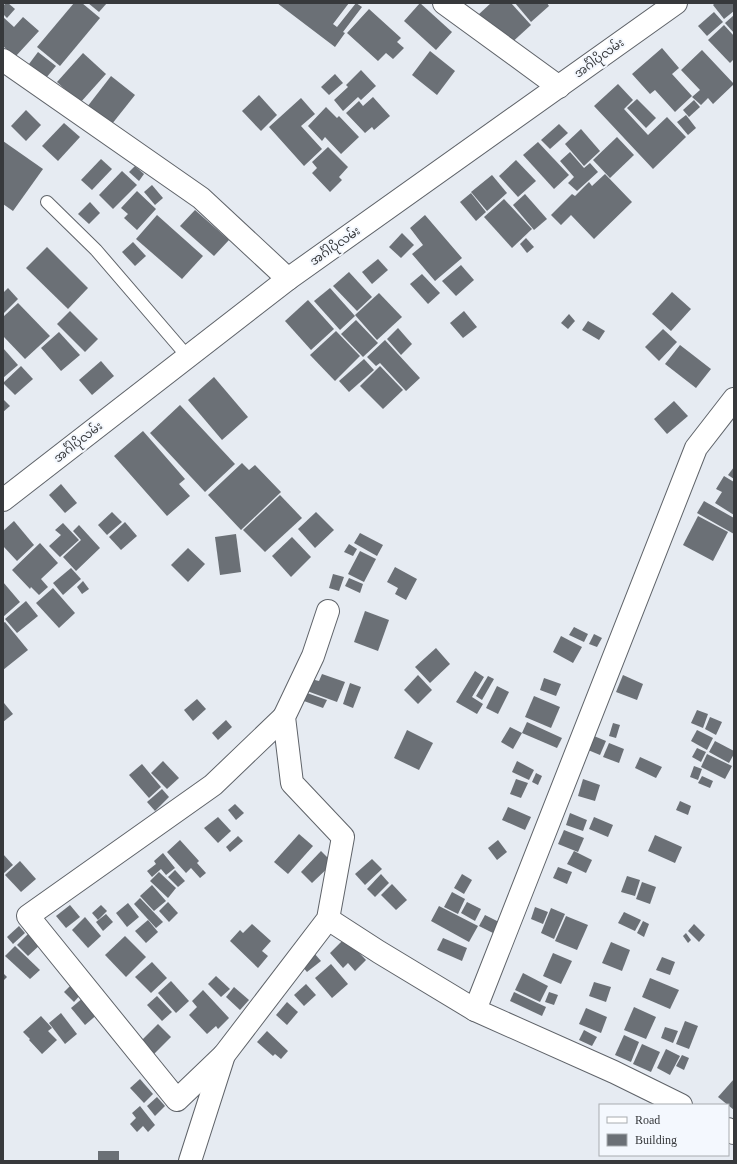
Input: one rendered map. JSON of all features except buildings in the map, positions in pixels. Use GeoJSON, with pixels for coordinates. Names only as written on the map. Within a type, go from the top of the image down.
{"type":"FeatureCollection","features":[{"type":"Feature","properties":{"kind":"street"},"geometry":{"type":"LineString","coordinates":[[444,3],[559,87]]}},
{"type":"Feature","properties":{"kind":"street","name":"အင်္ဂါပိုလမ်း"},"geometry":{"type":"LineString","coordinates":[[3,500],[288,279],[676,3]]}},
{"type":"Feature","properties":{"kind":"street"},"geometry":{"type":"LineString","coordinates":[[3,60],[201,198],[288,279]]}},
{"type":"Feature","properties":{"kind":"street"},"geometry":{"type":"LineString","coordinates":[[475,1010],[696,448],[734,399]]}},
{"type":"Feature","properties":{"kind":"street"},"geometry":{"type":"LineString","coordinates":[[284,717],[292,783],[343,837],[328,919],[224,1055],[177,1100],[28,916],[213,785],[284,717],[313,656],[328,611]]}},
{"type":"Feature","properties":{"kind":"street"},"geometry":{"type":"LineString","coordinates":[[328,919],[379,952],[475,1010],[614,1072],[679,1104]]}},
{"type":"Feature","properties":{"kind":"street"},"geometry":{"type":"LineString","coordinates":[[190,1161],[224,1055]]}},
{"type":"Feature","properties":{"kind":"lane"},"geometry":{"type":"LineString","coordinates":[[47,202],[96,250],[188,357]]}}]}
